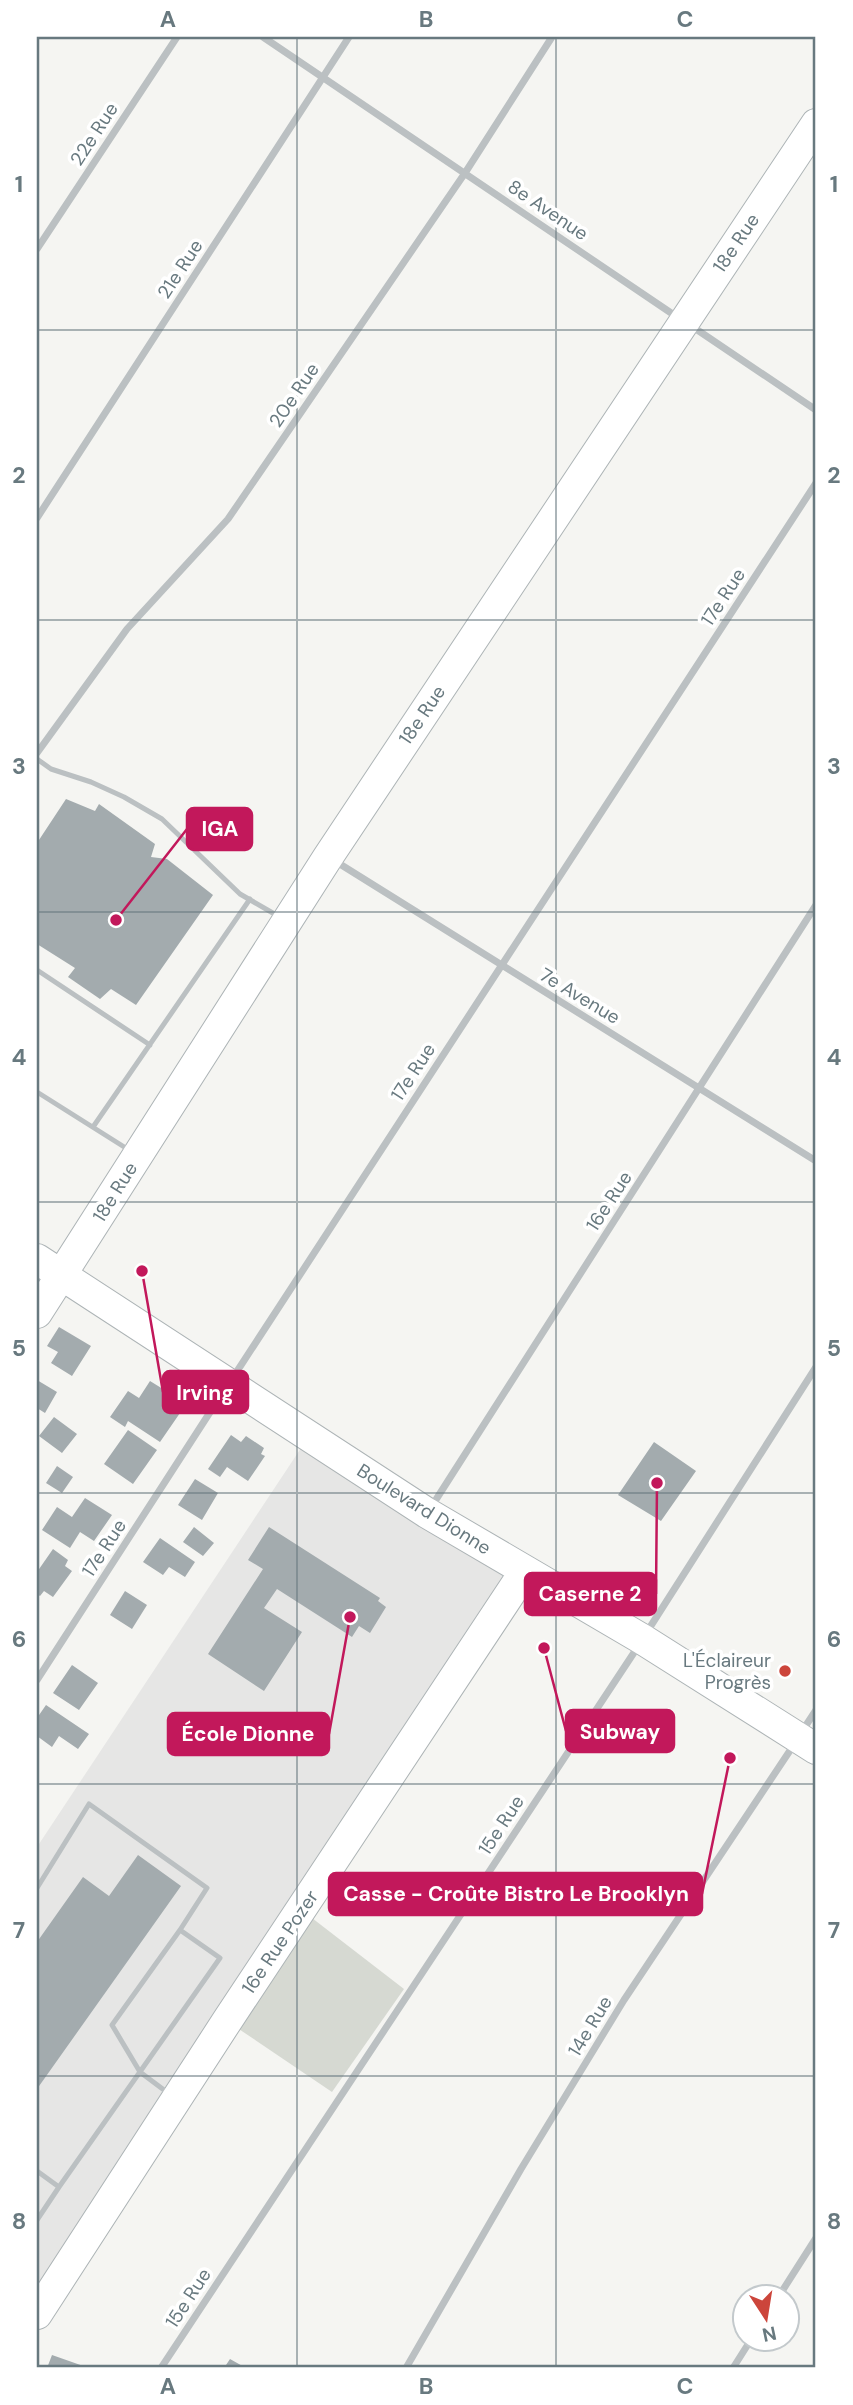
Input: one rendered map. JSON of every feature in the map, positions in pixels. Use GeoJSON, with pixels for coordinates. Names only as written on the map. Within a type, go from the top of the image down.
{"type":"FeatureCollection","features":[{"type":"Feature","properties":{"kind":"main road","name":"18e Rue"},"geometry":{"type":"LineString","coordinates":[[37,1314],[328,857],[816,124]]}},
{"type":"Feature","properties":{"kind":"main road","name":"Boulevard Dionne"},"geometry":{"type":"LineString","coordinates":[[37,1259],[427,1513],[642,1639],[807,1743]]}},
{"type":"Feature","properties":{"kind":"main road","name":"16e Rue Pozer"},"geometry":{"type":"LineString","coordinates":[[37,2314],[525,1571]]}},
{"type":"Feature","properties":{"kind":"street","name":"22e Rue"},"geometry":{"type":"LineString","coordinates":[[37,249],[177,37]]}},
{"type":"Feature","properties":{"kind":"street","name":"8e Avenue"},"geometry":{"type":"LineString","coordinates":[[263,37],[816,410]]}},
{"type":"Feature","properties":{"kind":"street","name":"21e Rue"},"geometry":{"type":"LineString","coordinates":[[37,518],[349,37]]}},
{"type":"Feature","properties":{"kind":"street","name":"20e Rue"},"geometry":{"type":"LineString","coordinates":[[37,753],[127,629],[228,519],[465,173],[552,37]]}},
{"type":"Feature","properties":{"kind":"street","name":"17e Rue"},"geometry":{"type":"LineString","coordinates":[[37,1679],[816,483]]}},
{"type":"Feature","properties":{"kind":"street","name":"7e Avenue"},"geometry":{"type":"LineString","coordinates":[[328,857],[816,1161]]}},
{"type":"Feature","properties":{"kind":"street","name":"16e Rue"},"geometry":{"type":"LineString","coordinates":[[427,1513],[816,905]]}},
{"type":"Feature","properties":{"kind":"street","name":"15e Rue"},"geometry":{"type":"LineString","coordinates":[[161,2368],[642,1639],[816,1367]]}},
{"type":"Feature","properties":{"kind":"street","name":"14e Rue"},"geometry":{"type":"LineString","coordinates":[[406,2368],[521,2169],[624,2000],[807,1743],[816,1710]]}},
{"type":"Feature","properties":{"kind":"street"},"geometry":{"type":"LineString","coordinates":[[788,2282],[816,2238]]}},
{"type":"Feature","properties":{"kind":"street"},"geometry":{"type":"LineString","coordinates":[[733,2368],[743,2352]]}},
{"type":"Feature","properties":{"kind":"lane"},"geometry":{"type":"LineString","coordinates":[[37,759],[51,769],[124,797],[162,820],[227,882],[287,922]]}},
{"type":"Feature","properties":{"kind":"lane"},"geometry":{"type":"LineString","coordinates":[[93,1127],[250,899]]}},
{"type":"Feature","properties":{"kind":"lane"},"geometry":{"type":"LineString","coordinates":[[37,970],[150,1045]]}},
{"type":"Feature","properties":{"kind":"lane"},"geometry":{"type":"LineString","coordinates":[[37,1092],[138,1156]]}},
{"type":"Feature","properties":{"kind":"lane"},"geometry":{"type":"LineString","coordinates":[[37,1888],[89,1804],[207,1888],[112,2025],[140,2072],[177,2098]]}},
{"type":"Feature","properties":{"kind":"lane"},"geometry":{"type":"LineString","coordinates":[[37,2220],[220,1958],[180,1930]]}},
{"type":"Feature","properties":{"kind":"lane"},"geometry":{"type":"LineString","coordinates":[[37,2171],[59,2186]]}},
{"type":"Feature","properties":{"kind":"shaded area"},"geometry":{"type":"Polygon","coordinates":[[[309,1436],[525,1571],[37,2315],[37,1847],[309,1436]]]}},
{"type":"Feature","properties":{"kind":"shaded area"},"geometry":{"type":"Polygon","coordinates":[[[299,1908],[404,1989],[332,2092],[227,2021],[299,1908]]]}},
{"type":"Feature","properties":{"kind":"building"},"geometry":{"type":"Polygon","coordinates":[[[66,799],[95,811],[99,804],[155,844],[151,857],[167,859],[213,895],[136,1005],[111,989],[100,999],[68,977],[75,968],[37,944],[37,843],[66,799]]]}},
{"type":"Feature","properties":{"kind":"building"},"geometry":{"type":"Polygon","coordinates":[[[59,1327],[91,1346],[72,1376],[51,1363],[58,1352],[47,1346],[59,1327]]]}},
{"type":"Feature","properties":{"kind":"building"},"geometry":{"type":"Polygon","coordinates":[[[37,1380],[57,1392],[45,1413],[37,1408],[37,1380]]]}},
{"type":"Feature","properties":{"kind":"building"},"geometry":{"type":"Polygon","coordinates":[[[150,1381],[171,1394],[165,1403],[180,1413],[160,1442],[128,1421],[125,1427],[110,1417],[128,1391],[139,1398],[150,1381]]]}},
{"type":"Feature","properties":{"kind":"building"},"geometry":{"type":"Polygon","coordinates":[[[54,1417],[77,1434],[62,1453],[39,1436],[54,1417]]]}},
{"type":"Feature","properties":{"kind":"building"},"geometry":{"type":"Polygon","coordinates":[[[128,1430],[157,1450],[133,1484],[104,1464],[128,1430]]]}},
{"type":"Feature","properties":{"kind":"building"},"geometry":{"type":"Polygon","coordinates":[[[231,1435],[241,1442],[246,1436],[264,1448],[261,1454],[265,1456],[248,1481],[227,1467],[220,1477],[208,1469],[231,1435]]]}},
{"type":"Feature","properties":{"kind":"building"},"geometry":{"type":"Polygon","coordinates":[[[654,1442],[696,1471],[661,1521],[618,1495],[654,1442]]]}},
{"type":"Feature","properties":{"kind":"building"},"geometry":{"type":"Polygon","coordinates":[[[57,1466],[73,1477],[62,1493],[46,1483],[57,1466]]]}},
{"type":"Feature","properties":{"kind":"building"},"geometry":{"type":"Polygon","coordinates":[[[195,1479],[218,1493],[202,1520],[178,1505],[195,1479]]]}},
{"type":"Feature","properties":{"kind":"building"},"geometry":{"type":"Polygon","coordinates":[[[85,1498],[112,1515],[94,1541],[80,1532],[70,1548],[42,1530],[57,1507],[72,1517],[85,1498]]]}},
{"type":"Feature","properties":{"kind":"building"},"geometry":{"type":"Polygon","coordinates":[[[194,1527],[214,1543],[203,1556],[183,1542],[194,1527]]]}},
{"type":"Feature","properties":{"kind":"building"},"geometry":{"type":"Polygon","coordinates":[[[269,1527],[380,1598],[378,1601],[386,1607],[370,1633],[359,1626],[352,1637],[277,1589],[264,1608],[302,1632],[264,1691],[208,1654],[263,1569],[248,1560],[269,1527]]]}},
{"type":"Feature","properties":{"kind":"building"},"geometry":{"type":"Polygon","coordinates":[[[160,1538],[195,1562],[185,1577],[169,1567],[163,1575],[143,1562],[160,1538]]]}},
{"type":"Feature","properties":{"kind":"building"},"geometry":{"type":"Polygon","coordinates":[[[53,1549],[68,1560],[65,1566],[72,1571],[53,1597],[44,1591],[40,1596],[37,1594],[37,1572],[53,1549]]]}},
{"type":"Feature","properties":{"kind":"building"},"geometry":{"type":"Polygon","coordinates":[[[125,1591],[147,1605],[132,1629],[110,1615],[125,1591]]]}},
{"type":"Feature","properties":{"kind":"building"},"geometry":{"type":"Polygon","coordinates":[[[72,1665],[98,1683],[79,1710],[53,1693],[72,1665]]]}},
{"type":"Feature","properties":{"kind":"building"},"geometry":{"type":"Polygon","coordinates":[[[46,1705],[89,1734],[78,1749],[59,1736],[52,1747],[37,1736],[37,1718],[46,1705]]]}},
{"type":"Feature","properties":{"kind":"building"},"geometry":{"type":"Polygon","coordinates":[[[138,1855],[181,1886],[37,2089],[37,1942],[83,1877],[109,1896],[138,1855]]]}},
{"type":"Feature","properties":{"kind":"building"},"geometry":{"type":"Polygon","coordinates":[[[52,2355],[89,2368],[47,2368],[52,2355]]]}},
{"type":"Feature","properties":{"kind":"building"},"geometry":{"type":"Polygon","coordinates":[[[230,2359],[246,2368],[224,2368],[230,2359]]]}},
{"type":"Feature","properties":{"kind":"place","name":"IGA"},"geometry":{"type":"Point","coordinates":[116,920]}},
{"type":"Feature","properties":{"kind":"place","name":"Irving"},"geometry":{"type":"Point","coordinates":[142,1271]}},
{"type":"Feature","properties":{"kind":"place","name":"Caserne 2"},"geometry":{"type":"Point","coordinates":[657,1483]}},
{"type":"Feature","properties":{"kind":"place","name":"École Dionne"},"geometry":{"type":"Point","coordinates":[350,1617]}},
{"type":"Feature","properties":{"kind":"place","name":"Subway"},"geometry":{"type":"Point","coordinates":[544,1648]}},
{"type":"Feature","properties":{"kind":"place","name":"L'Éclaireur Progrès"},"geometry":{"type":"Point","coordinates":[785,1671]}},
{"type":"Feature","properties":{"kind":"place","name":"Casse - Croûte Bistro Le Brooklyn"},"geometry":{"type":"Point","coordinates":[730,1758]}}]}
